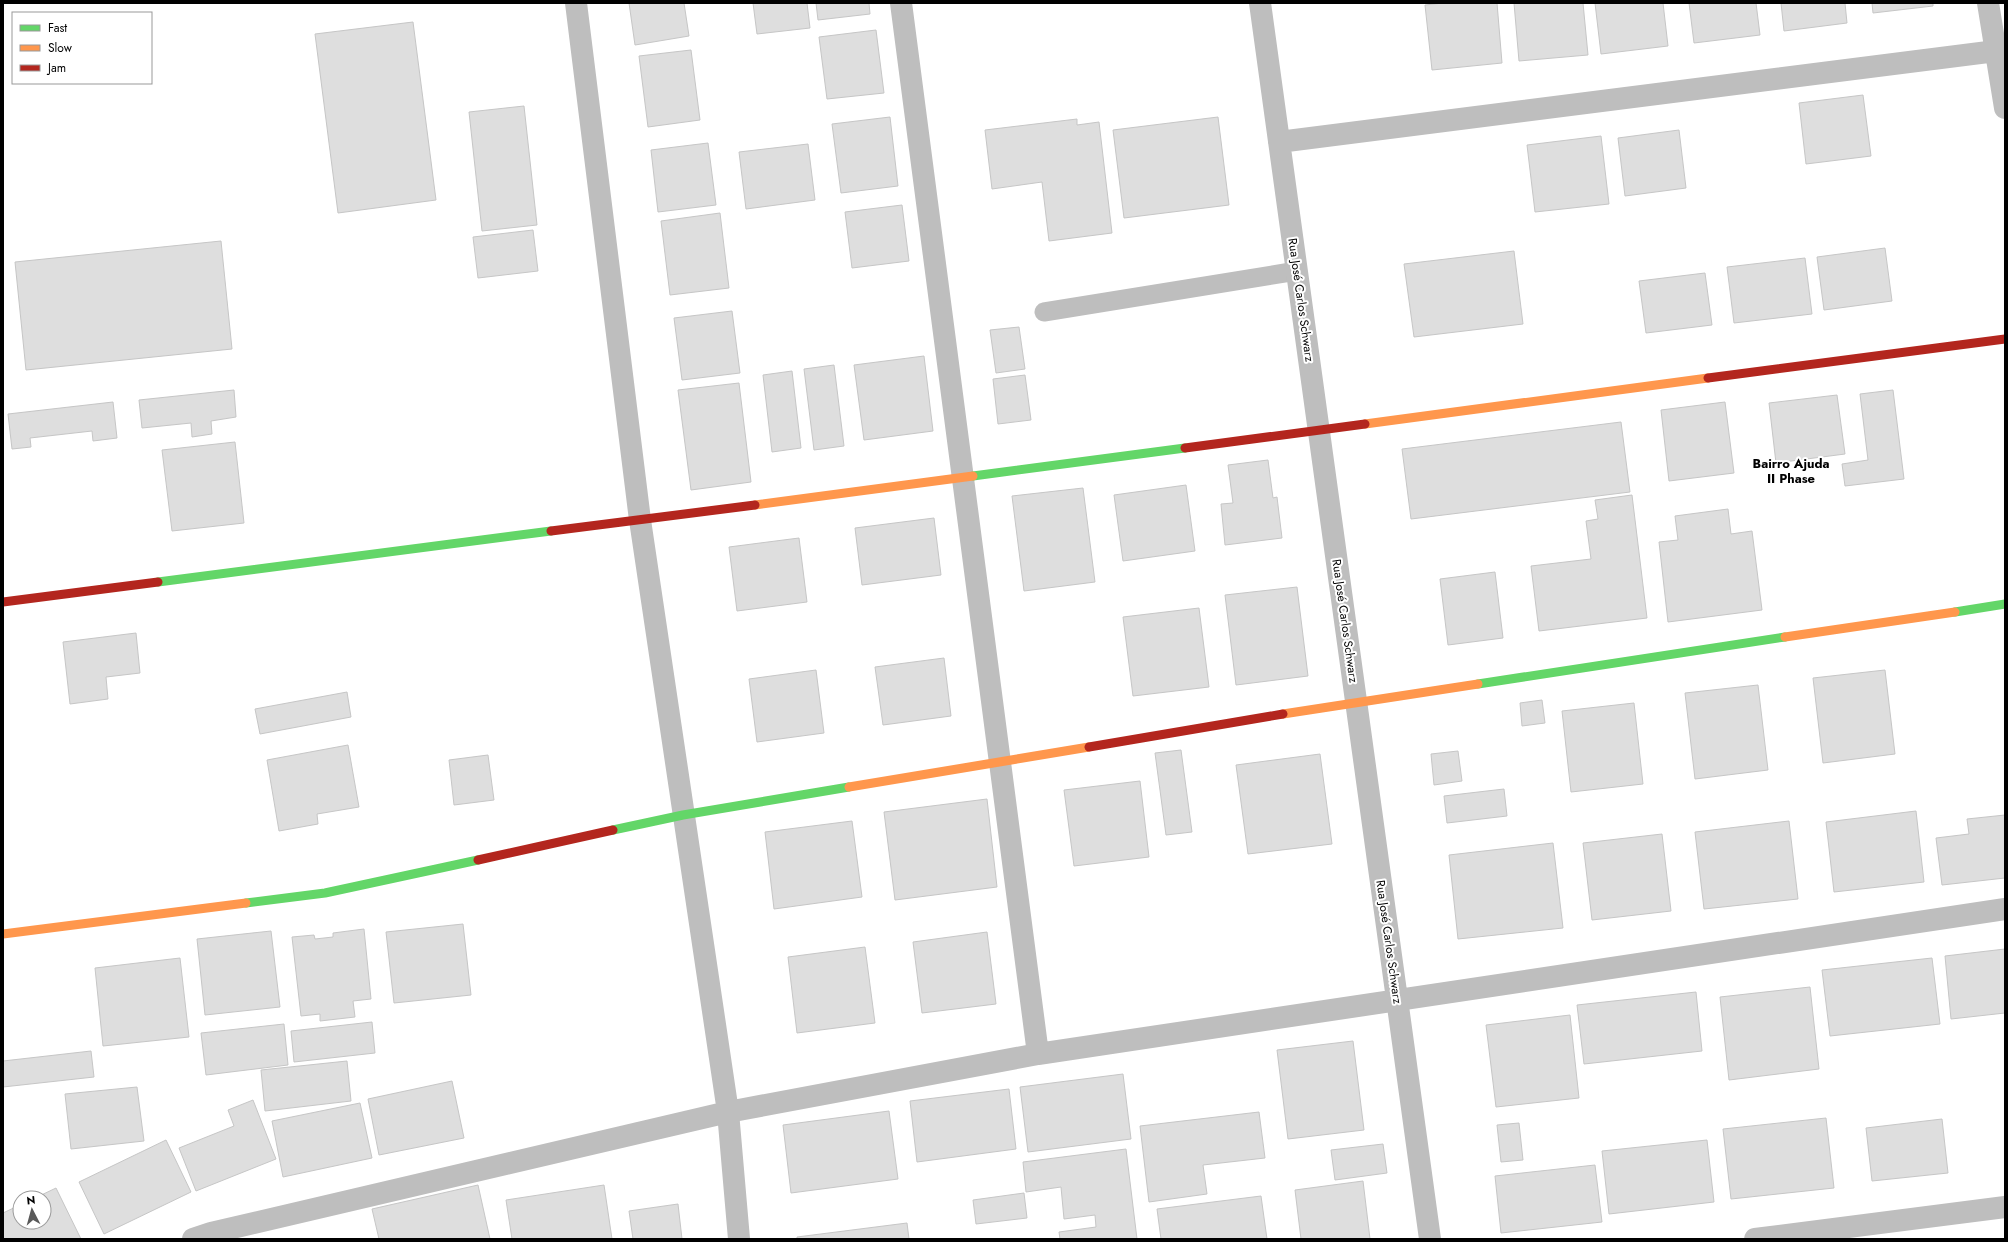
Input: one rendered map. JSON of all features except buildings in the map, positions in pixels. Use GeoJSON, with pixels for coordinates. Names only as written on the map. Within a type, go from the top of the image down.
{"type":"FeatureCollection","features":[{"type":"Feature","properties":{"kind":"street"},"geometry":{"type":"LineString","coordinates":[[576,3],[640,520],[728,1112],[739,1239]]}},
{"type":"Feature","properties":{"kind":"street"},"geometry":{"type":"LineString","coordinates":[[901,3],[1038,1054]]}},
{"type":"Feature","properties":{"kind":"street","name":"Rua José Carlos Schwarz"},"geometry":{"type":"LineString","coordinates":[[1260,3],[1430,1239]]}},
{"type":"Feature","properties":{"kind":"street"},"geometry":{"type":"LineString","coordinates":[[1988,3],[2005,108]]}},
{"type":"Feature","properties":{"kind":"street"},"geometry":{"type":"LineString","coordinates":[[1279,142],[1996,51]]}},
{"type":"Feature","properties":{"kind":"street"},"geometry":{"type":"LineString","coordinates":[[3,602],[640,520],[2005,339]]}},
{"type":"Feature","properties":{"kind":"street"},"geometry":{"type":"LineString","coordinates":[[3,934],[325,893],[683,815],[1356,702],[2005,604]]}},
{"type":"Feature","properties":{"kind":"street"},"geometry":{"type":"LineString","coordinates":[[193,1239],[211,1233],[728,1112],[1038,1054],[2005,909]]}},
{"type":"Feature","properties":{"kind":"street"},"geometry":{"type":"LineString","coordinates":[[1755,1239],[2005,1207]]}},
{"type":"Feature","properties":{"kind":"lane"},"geometry":{"type":"LineString","coordinates":[[1044,312],[1297,271]]}},
{"type":"Feature","properties":{"kind":"traffic: fast"},"geometry":{"type":"LineString","coordinates":[[973,476],[1185,448]]}},
{"type":"Feature","properties":{"kind":"traffic: fast"},"geometry":{"type":"LineString","coordinates":[[158,582],[551,531]]}},
{"type":"Feature","properties":{"kind":"traffic: fast"},"geometry":{"type":"LineString","coordinates":[[1955,612],[2005,604]]}},
{"type":"Feature","properties":{"kind":"traffic: fast"},"geometry":{"type":"LineString","coordinates":[[1478,684],[1785,637]]}},
{"type":"Feature","properties":{"kind":"traffic: fast"},"geometry":{"type":"LineString","coordinates":[[613,830],[683,815],[849,787]]}},
{"type":"Feature","properties":{"kind":"traffic: fast"},"geometry":{"type":"LineString","coordinates":[[246,903],[325,893],[478,860]]}},
{"type":"Feature","properties":{"kind":"traffic: slow"},"geometry":{"type":"LineString","coordinates":[[1365,424],[1708,378]]}},
{"type":"Feature","properties":{"kind":"traffic: slow"},"geometry":{"type":"LineString","coordinates":[[755,505],[973,476]]}},
{"type":"Feature","properties":{"kind":"traffic: slow"},"geometry":{"type":"LineString","coordinates":[[1785,637],[1955,612]]}},
{"type":"Feature","properties":{"kind":"traffic: slow"},"geometry":{"type":"LineString","coordinates":[[1283,714],[1478,684]]}},
{"type":"Feature","properties":{"kind":"traffic: slow"},"geometry":{"type":"LineString","coordinates":[[849,787],[1089,747]]}},
{"type":"Feature","properties":{"kind":"traffic: slow"},"geometry":{"type":"LineString","coordinates":[[3,934],[246,903]]}},
{"type":"Feature","properties":{"kind":"traffic: jam"},"geometry":{"type":"LineString","coordinates":[[1708,378],[2005,339]]}},
{"type":"Feature","properties":{"kind":"traffic: jam"},"geometry":{"type":"LineString","coordinates":[[1185,448],[1365,424]]}},
{"type":"Feature","properties":{"kind":"traffic: jam"},"geometry":{"type":"LineString","coordinates":[[551,531],[755,505]]}},
{"type":"Feature","properties":{"kind":"traffic: jam"},"geometry":{"type":"LineString","coordinates":[[3,602],[158,582]]}},
{"type":"Feature","properties":{"kind":"traffic: jam"},"geometry":{"type":"LineString","coordinates":[[1089,747],[1283,714]]}},
{"type":"Feature","properties":{"kind":"traffic: jam"},"geometry":{"type":"LineString","coordinates":[[478,860],[613,830]]}},
{"type":"Feature","properties":{"kind":"district","name":"Bairro Ajuda II Phase"},"geometry":{"type":"Point","coordinates":[1791,470]}}]}
